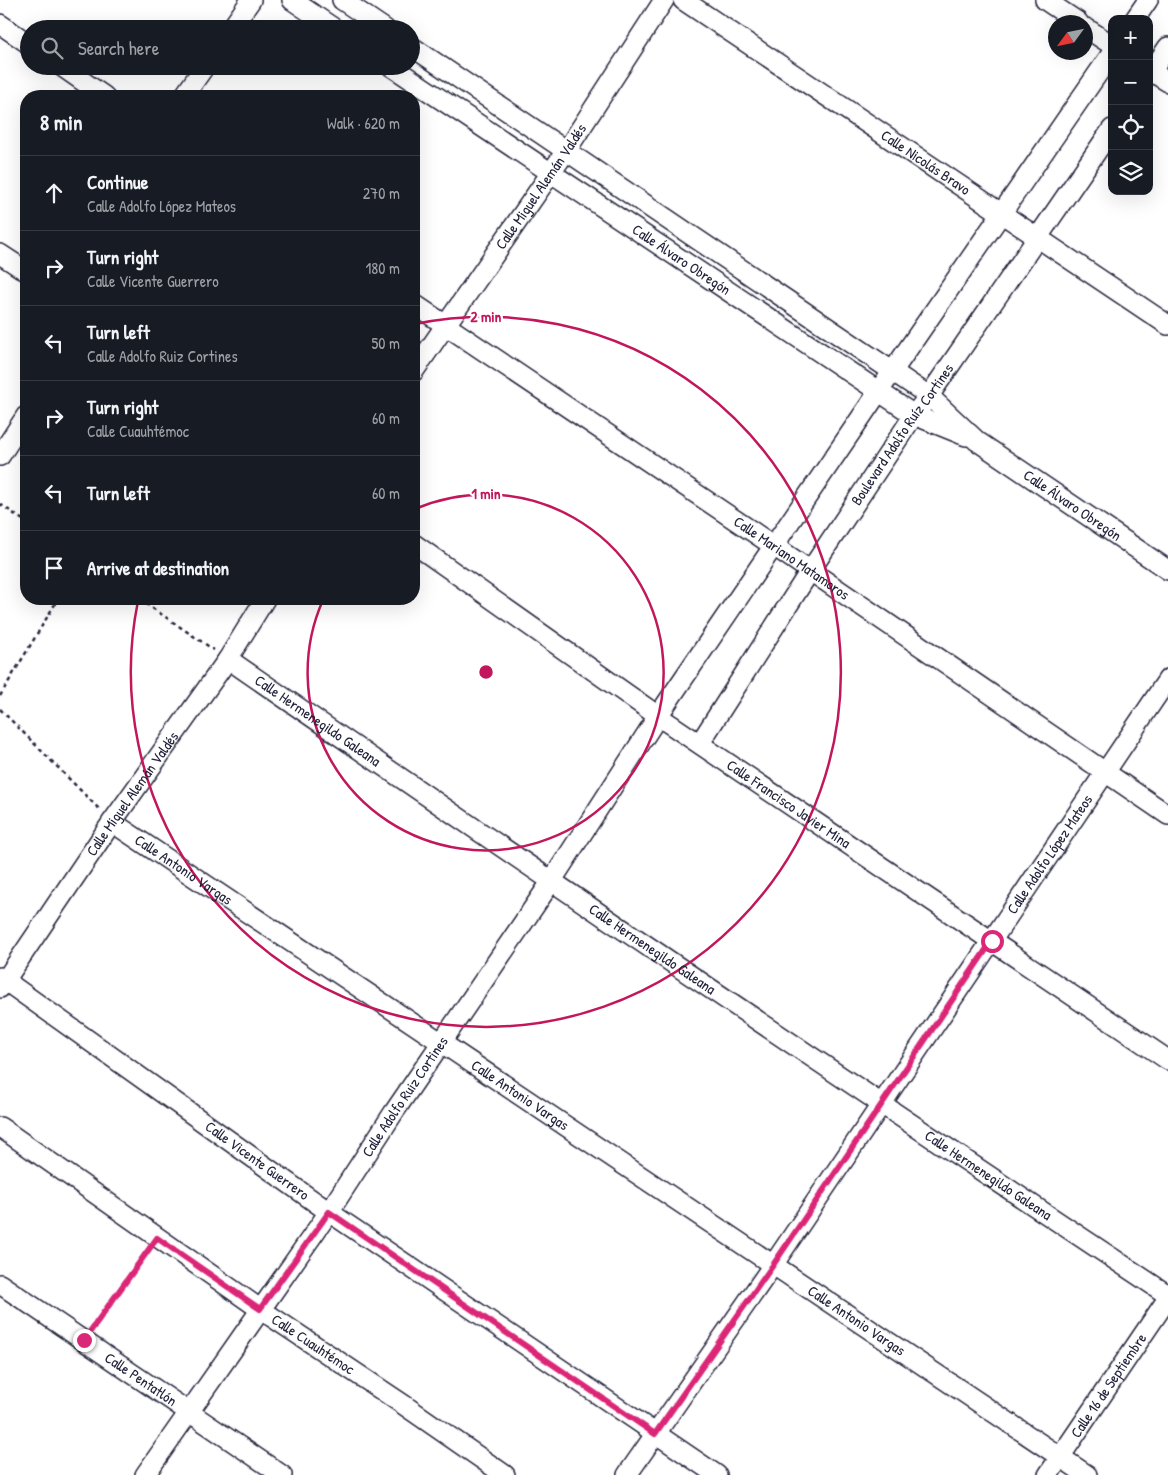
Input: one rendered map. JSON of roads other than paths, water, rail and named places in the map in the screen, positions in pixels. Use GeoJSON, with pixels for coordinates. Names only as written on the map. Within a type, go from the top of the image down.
{"type":"FeatureCollection","features":[{"type":"Feature","properties":{"kind":"street"},"geometry":{"type":"LineString","coordinates":[[237,20],[251,0]]}},
{"type":"Feature","properties":{"kind":"street"},"geometry":{"type":"LineString","coordinates":[[292,0],[322,20]]}},
{"type":"Feature","properties":{"kind":"street"},"geometry":{"type":"LineString","coordinates":[[342,0],[372,20]]}},
{"type":"Feature","properties":{"kind":"street","name":"Calle Miguel Alemán Valdés"},"geometry":{"type":"LineString","coordinates":[[420,362],[566,151],[664,0]]}},
{"type":"Feature","properties":{"kind":"street","name":"Calle Nicolás Bravo"},"geometry":{"type":"LineString","coordinates":[[683,0],[1168,325]]}},
{"type":"Feature","properties":{"kind":"street"},"geometry":{"type":"LineString","coordinates":[[1044,0],[1067,15]]}},
{"type":"Feature","properties":{"kind":"street"},"geometry":{"type":"LineString","coordinates":[[1138,15],[1148,0]]}},
{"type":"Feature","properties":{"kind":"street"},"geometry":{"type":"LineString","coordinates":[[0,24],[20,38]]}},
{"type":"Feature","properties":{"kind":"street"},"geometry":{"type":"LineString","coordinates":[[1093,33],[1108,42]]}},
{"type":"Feature","properties":{"kind":"street"},"geometry":{"type":"LineString","coordinates":[[1153,68],[1168,47]]}},
{"type":"Feature","properties":{"kind":"street","name":"Calle Álvaro Obregón"},"geometry":{"type":"LineString","coordinates":[[420,52],[893,371],[929,396],[977,441],[1168,570]]}},
{"type":"Feature","properties":{"kind":"street"},"geometry":{"type":"LineString","coordinates":[[879,391],[1108,59]]}},
{"type":"Feature","properties":{"kind":"street"},"geometry":{"type":"LineString","coordinates":[[1153,74],[1168,82]]}},
{"type":"Feature","properties":{"kind":"street"},"geometry":{"type":"LineString","coordinates":[[74,75],[95,90]]}},
{"type":"Feature","properties":{"kind":"street"},"geometry":{"type":"LineString","coordinates":[[188,90],[199,75]]}},
{"type":"Feature","properties":{"kind":"street","name":"Calle Álvaro Obregón"},"geometry":{"type":"LineString","coordinates":[[405,75],[914,415],[977,441]]}},
{"type":"Feature","properties":{"kind":"street","name":"Boulevard Adolfo Ruíz Cortines"},"geometry":{"type":"LineString","coordinates":[[700,743],[810,571],[914,415],[1108,136]]}},
{"type":"Feature","properties":{"kind":"street"},"geometry":{"type":"LineString","coordinates":[[0,254],[20,267]]}},
{"type":"Feature","properties":{"kind":"street","name":"Calle Mariano Matamoros"},"geometry":{"type":"LineString","coordinates":[[420,308],[774,546],[1168,815]]}},
{"type":"Feature","properties":{"kind":"street","name":"Calle Adolfo Ruiz Cortines"},"geometry":{"type":"LineString","coordinates":[[145,1475],[329,1212],[551,882],[658,716],[879,391]]}},
{"type":"Feature","properties":{"kind":"street"},"geometry":{"type":"LineString","coordinates":[[0,456],[20,425]]}},
{"type":"Feature","properties":{"kind":"street","name":"Calle Francisco Javier Mina"},"geometry":{"type":"LineString","coordinates":[[420,548],[658,716],[1168,1060]]}},
{"type":"Feature","properties":{"kind":"street","name":"Calle Miguel Alemán Valdés"},"geometry":{"type":"LineString","coordinates":[[2,982],[112,822],[228,659],[261,605]]}},
{"type":"Feature","properties":{"kind":"street","name":"Calle Hermenegildo Galeana"},"geometry":{"type":"LineString","coordinates":[[228,659],[551,882],[1168,1296]]}},
{"type":"Feature","properties":{"kind":"street","name":"Calle Adolfo López Mateos"},"geometry":{"type":"LineString","coordinates":[[627,1475],[773,1265],[1168,679]]}},
{"type":"Feature","properties":{"kind":"street","name":"Calle Antonio Vargas"},"geometry":{"type":"LineString","coordinates":[[112,822],[1087,1475]]}},
{"type":"Feature","properties":{"kind":"street","name":"Calle Vicente Guerrero"},"geometry":{"type":"LineString","coordinates":[[2,982],[329,1212],[717,1475]]}},
{"type":"Feature","properties":{"kind":"street","name":"Calle Cuauhtémoc"},"geometry":{"type":"LineString","coordinates":[[0,1127],[260,1309],[505,1475]]}},
{"type":"Feature","properties":{"kind":"street","name":"Calle Pentatlón"},"geometry":{"type":"LineString","coordinates":[[0,1284],[282,1475]]}},
{"type":"Feature","properties":{"kind":"street","name":"Calle 16 de Septiembre"},"geometry":{"type":"LineString","coordinates":[[1048,1475],[1168,1296]]}}]}
